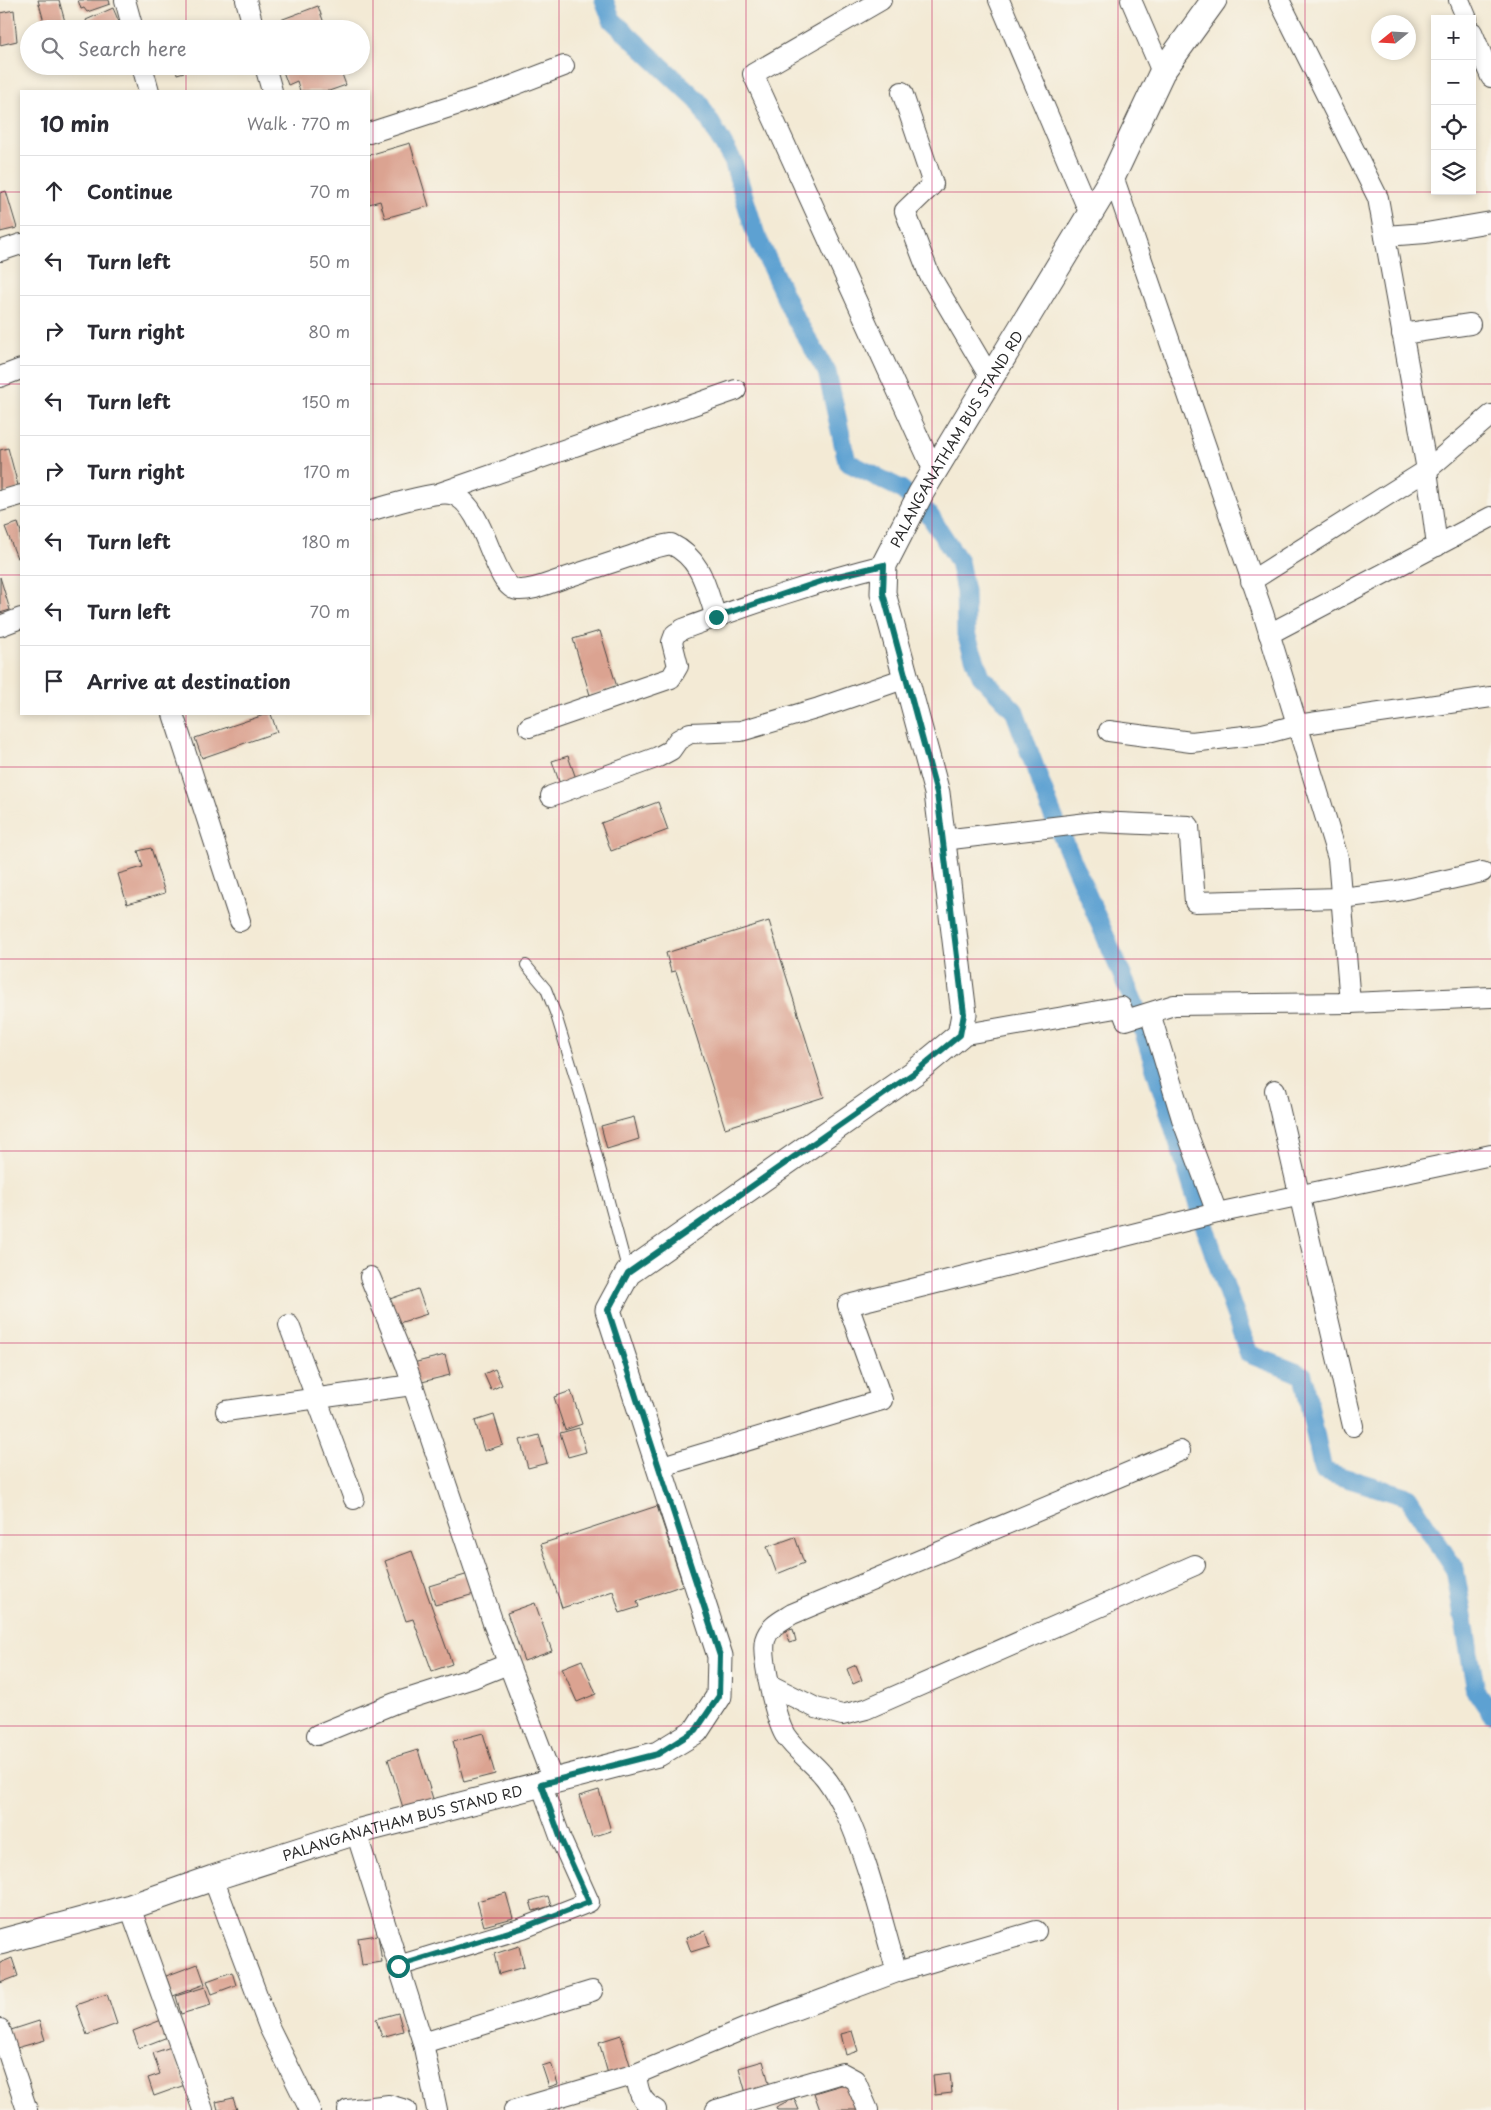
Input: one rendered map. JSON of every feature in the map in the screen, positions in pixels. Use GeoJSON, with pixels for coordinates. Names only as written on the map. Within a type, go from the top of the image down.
{"type":"FeatureCollection","features":[{"type":"Feature","properties":{"kind":"street"},"geometry":{"type":"LineString","coordinates":[[125,0],[131,20]]}},
{"type":"Feature","properties":{"kind":"street"},"geometry":{"type":"LineString","coordinates":[[246,0],[252,20]]}},
{"type":"Feature","properties":{"kind":"street"},"geometry":{"type":"LineString","coordinates":[[881,0],[753,74],[934,471]]}},
{"type":"Feature","properties":{"kind":"street"},"geometry":{"type":"LineString","coordinates":[[999,0],[1090,214]]}},
{"type":"Feature","properties":{"kind":"street"},"geometry":{"type":"LineString","coordinates":[[1131,0],[1162,72]]}},
{"type":"Feature","properties":{"kind":"street","name":"PALANGANATHAM BUS STAND RD"},"geometry":{"type":"LineString","coordinates":[[0,1942],[130,1907],[356,1832],[658,1754],[696,1730],[719,1696],[720,1656],[608,1310],[628,1273],[914,1073],[960,1035],[964,1014],[937,793],[883,593],[884,565],[934,471],[1113,176],[1162,72],[1214,0]]}},
{"type":"Feature","properties":{"kind":"street"},"geometry":{"type":"LineString","coordinates":[[1279,0],[1378,198],[1427,470],[1437,546]]}},
{"type":"Feature","properties":{"kind":"street"},"geometry":{"type":"LineString","coordinates":[[1459,0],[1465,15]]}},
{"type":"Feature","properties":{"kind":"street"},"geometry":{"type":"LineString","coordinates":[[1476,41],[1491,77]]}},
{"type":"Feature","properties":{"kind":"street"},"geometry":{"type":"LineString","coordinates":[[370,133],[478,98],[564,66]]}},
{"type":"Feature","properties":{"kind":"street"},"geometry":{"type":"LineString","coordinates":[[145,75],[149,90]]}},
{"type":"Feature","properties":{"kind":"street"},"geometry":{"type":"LineString","coordinates":[[268,75],[272,90]]}},
{"type":"Feature","properties":{"kind":"street"},"geometry":{"type":"LineString","coordinates":[[902,92],[933,184],[904,211],[929,274],[991,379]]}},
{"type":"Feature","properties":{"kind":"street"},"geometry":{"type":"LineString","coordinates":[[1113,176],[1269,634],[1338,858],[1350,1004]]}},
{"type":"Feature","properties":{"kind":"street"},"geometry":{"type":"LineString","coordinates":[[1385,236],[1426,233],[1491,222]]}},
{"type":"Feature","properties":{"kind":"street"},"geometry":{"type":"LineString","coordinates":[[0,251],[20,244]]}},
{"type":"Feature","properties":{"kind":"street"},"geometry":{"type":"LineString","coordinates":[[1402,334],[1470,324]]}},
{"type":"Feature","properties":{"kind":"street"},"geometry":{"type":"LineString","coordinates":[[0,377],[20,369]]}},
{"type":"Feature","properties":{"kind":"street"},"geometry":{"type":"LineString","coordinates":[[370,511],[438,494],[736,390]]}},
{"type":"Feature","properties":{"kind":"street"},"geometry":{"type":"LineString","coordinates":[[1251,581],[1427,470],[1491,415]]}},
{"type":"Feature","properties":{"kind":"street"},"geometry":{"type":"LineString","coordinates":[[438,494],[454,495],[465,503],[476,517],[488,541],[501,577],[509,587],[517,590],[527,589],[671,544],[682,549],[699,568],[716,617]]}},
{"type":"Feature","properties":{"kind":"street"},"geometry":{"type":"LineString","coordinates":[[0,502],[20,495]]}},
{"type":"Feature","properties":{"kind":"street"},"geometry":{"type":"LineString","coordinates":[[1269,634],[1491,517]]}},
{"type":"Feature","properties":{"kind":"street"},"geometry":{"type":"LineString","coordinates":[[529,727],[671,678],[678,666],[672,642],[674,634],[716,617],[826,580],[884,565]]}},
{"type":"Feature","properties":{"kind":"street"},"geometry":{"type":"LineString","coordinates":[[0,626],[20,618]]}},
{"type":"Feature","properties":{"kind":"street"},"geometry":{"type":"LineString","coordinates":[[551,796],[658,757],[672,750],[678,740],[690,733],[741,731],[819,708],[906,678]]}},
{"type":"Feature","properties":{"kind":"street"},"geometry":{"type":"LineString","coordinates":[[1109,731],[1191,742],[1263,734],[1297,725],[1491,697]]}},
{"type":"Feature","properties":{"kind":"street"},"geometry":{"type":"LineString","coordinates":[[173,715],[240,921]]}},
{"type":"Feature","properties":{"kind":"street"},"geometry":{"type":"LineString","coordinates":[[943,840],[1096,822],[1189,826],[1195,902],[1341,898],[1397,891],[1482,872]]}},
{"type":"Feature","properties":{"kind":"street"},"geometry":{"type":"LineString","coordinates":[[960,1035],[1121,1007],[1126,1020],[1174,1006],[1350,1004],[1491,997]]}},
{"type":"Feature","properties":{"kind":"street"},"geometry":{"type":"LineString","coordinates":[[1150,1013],[1183,1122],[1217,1213]]}},
{"type":"Feature","properties":{"kind":"street"},"geometry":{"type":"LineString","coordinates":[[1275,1090],[1352,1426]]}},
{"type":"Feature","properties":{"kind":"street"},"geometry":{"type":"LineString","coordinates":[[658,1466],[882,1400],[848,1305],[1217,1213],[1491,1155]]}},
{"type":"Feature","properties":{"kind":"street"},"geometry":{"type":"LineString","coordinates":[[370,1276],[412,1385],[508,1664],[547,1782],[562,1842],[589,1902],[522,1928],[398,1966]]}},
{"type":"Feature","properties":{"kind":"street"},"geometry":{"type":"LineString","coordinates":[[289,1325],[354,1499]]}},
{"type":"Feature","properties":{"kind":"street"},"geometry":{"type":"LineString","coordinates":[[226,1411],[412,1385]]}},
{"type":"Feature","properties":{"kind":"street"},"geometry":{"type":"LineString","coordinates":[[897,1972],[862,1853],[846,1814],[833,1787],[785,1735],[780,1725],[764,1656],[766,1639],[773,1626],[792,1614],[1180,1451]]}},
{"type":"Feature","properties":{"kind":"street"},"geometry":{"type":"LineString","coordinates":[[770,1686],[816,1708],[842,1715],[866,1710],[1195,1565]]}},
{"type":"Feature","properties":{"kind":"street"},"geometry":{"type":"LineString","coordinates":[[317,1735],[395,1703],[473,1678],[508,1664]]}},
{"type":"Feature","properties":{"kind":"street"},"geometry":{"type":"LineString","coordinates":[[356,1832],[423,2043],[436,2110]]}},
{"type":"Feature","properties":{"kind":"street"},"geometry":{"type":"LineString","coordinates":[[213,1878],[269,2027],[310,2110]]}},
{"type":"Feature","properties":{"kind":"street"},"geometry":{"type":"LineString","coordinates":[[130,1907],[203,2110]]}},
{"type":"Feature","properties":{"kind":"street"},"geometry":{"type":"LineString","coordinates":[[514,2110],[636,2074],[746,2028],[897,1972],[1036,1931]]}},
{"type":"Feature","properties":{"kind":"street"},"geometry":{"type":"LineString","coordinates":[[423,2043],[592,1991]]}},
{"type":"Feature","properties":{"kind":"street"},"geometry":{"type":"LineString","coordinates":[[0,2029],[27,2110]]}},
{"type":"Feature","properties":{"kind":"street"},"geometry":{"type":"LineString","coordinates":[[716,2110],[842,2073],[855,2080],[868,2110]]}},
{"type":"Feature","properties":{"kind":"street"},"geometry":{"type":"LineString","coordinates":[[636,2074],[639,2095],[647,2105],[656,2110]]}},
{"type":"Feature","properties":{"kind":"street"},"geometry":{"type":"LineString","coordinates":[[348,2110],[389,2105],[406,2110]]}},
{"type":"Feature","properties":{"kind":"lane"},"geometry":{"type":"LineString","coordinates":[[526,965],[546,989],[556,1015],[581,1097],[628,1273]]}},
{"type":"Feature","properties":{"kind":"building"},"geometry":{"type":"Polygon","coordinates":[[[38,0],[59,0],[65,20],[44,20],[38,0]]]}},
{"type":"Feature","properties":{"kind":"building"},"geometry":{"type":"Polygon","coordinates":[[[78,0],[109,0],[110,4],[87,12],[84,8],[81,9],[78,0]]]}},
{"type":"Feature","properties":{"kind":"building"},"geometry":{"type":"Polygon","coordinates":[[[318,6],[323,20],[280,20],[318,6]]]}},
{"type":"Feature","properties":{"kind":"building"},"geometry":{"type":"Polygon","coordinates":[[[113,8],[118,20],[86,20],[113,8]]]}},
{"type":"Feature","properties":{"kind":"building"},"geometry":{"type":"Polygon","coordinates":[[[14,10],[17,41],[0,45],[0,13],[14,10]]]}},
{"type":"Feature","properties":{"kind":"building"},"geometry":{"type":"Polygon","coordinates":[[[284,75],[342,75],[346,85],[332,90],[300,90],[297,81],[288,85],[284,75]]]}},
{"type":"Feature","properties":{"kind":"building"},"geometry":{"type":"Polygon","coordinates":[[[410,143],[429,206],[385,218],[380,201],[370,204],[370,155],[410,143]]]}},
{"type":"Feature","properties":{"kind":"building"},"geometry":{"type":"Polygon","coordinates":[[[6,191],[17,228],[0,232],[0,193],[6,191]]]}},
{"type":"Feature","properties":{"kind":"building"},"geometry":{"type":"Polygon","coordinates":[[[8,448],[19,489],[0,494],[0,450],[8,448]]]}},
{"type":"Feature","properties":{"kind":"building"},"geometry":{"type":"Polygon","coordinates":[[[18,523],[20,529],[20,556],[17,558],[5,527],[18,523]]]}},
{"type":"Feature","properties":{"kind":"building"},"geometry":{"type":"Polygon","coordinates":[[[0,577],[10,610],[0,613],[0,577]]]}},
{"type":"Feature","properties":{"kind":"building"},"geometry":{"type":"Polygon","coordinates":[[[600,631],[617,687],[590,695],[573,639],[600,631]]]}},
{"type":"Feature","properties":{"kind":"building"},"geometry":{"type":"Polygon","coordinates":[[[264,715],[271,715],[277,732],[202,758],[195,738],[264,715]]]}},
{"type":"Feature","properties":{"kind":"building"},"geometry":{"type":"Polygon","coordinates":[[[568,756],[578,784],[562,790],[552,761],[568,756]]]}},
{"type":"Feature","properties":{"kind":"building"},"geometry":{"type":"Polygon","coordinates":[[[658,802],[668,830],[611,851],[601,823],[658,802]]]}},
{"type":"Feature","properties":{"kind":"building"},"geometry":{"type":"Polygon","coordinates":[[[151,848],[165,893],[127,904],[118,874],[143,867],[138,851],[151,848]]]}},
{"type":"Feature","properties":{"kind":"building"},"geometry":{"type":"Polygon","coordinates":[[[769,921],[824,1097],[725,1128],[676,971],[671,972],[666,953],[769,921]]]}},
{"type":"Feature","properties":{"kind":"building"},"geometry":{"type":"Polygon","coordinates":[[[634,1117],[639,1139],[607,1149],[601,1126],[634,1117]]]}},
{"type":"Feature","properties":{"kind":"building"},"geometry":{"type":"Polygon","coordinates":[[[418,1289],[427,1314],[399,1323],[390,1299],[418,1289]]]}},
{"type":"Feature","properties":{"kind":"building"},"geometry":{"type":"Polygon","coordinates":[[[445,1355],[450,1375],[418,1383],[413,1363],[445,1355]]]}},
{"type":"Feature","properties":{"kind":"building"},"geometry":{"type":"Polygon","coordinates":[[[495,1369],[502,1385],[491,1390],[484,1374],[495,1369]]]}},
{"type":"Feature","properties":{"kind":"building"},"geometry":{"type":"Polygon","coordinates":[[[571,1391],[582,1424],[565,1430],[554,1397],[571,1391]]]}},
{"type":"Feature","properties":{"kind":"building"},"geometry":{"type":"Polygon","coordinates":[[[494,1415],[503,1445],[484,1451],[475,1421],[494,1415]]]}},
{"type":"Feature","properties":{"kind":"building"},"geometry":{"type":"Polygon","coordinates":[[[579,1428],[586,1452],[568,1457],[560,1433],[579,1428]]]}},
{"type":"Feature","properties":{"kind":"building"},"geometry":{"type":"Polygon","coordinates":[[[539,1435],[547,1463],[528,1468],[520,1440],[539,1435]]]}},
{"type":"Feature","properties":{"kind":"building"},"geometry":{"type":"Polygon","coordinates":[[[657,1506],[683,1585],[637,1601],[639,1607],[620,1613],[613,1591],[562,1608],[541,1544],[657,1506]]]}},
{"type":"Feature","properties":{"kind":"building"},"geometry":{"type":"Polygon","coordinates":[[[795,1537],[804,1563],[777,1574],[767,1547],[795,1537]]]}},
{"type":"Feature","properties":{"kind":"building"},"geometry":{"type":"Polygon","coordinates":[[[412,1551],[452,1664],[432,1671],[413,1619],[406,1621],[385,1561],[412,1551]]]}},
{"type":"Feature","properties":{"kind":"building"},"geometry":{"type":"Polygon","coordinates":[[[472,1573],[478,1593],[435,1605],[429,1586],[472,1573]]]}},
{"type":"Feature","properties":{"kind":"building"},"geometry":{"type":"Polygon","coordinates":[[[535,1603],[552,1651],[524,1661],[507,1613],[535,1603]]]}},
{"type":"Feature","properties":{"kind":"building"},"geometry":{"type":"Polygon","coordinates":[[[793,1629],[796,1641],[789,1643],[786,1631],[793,1629]]]}},
{"type":"Feature","properties":{"kind":"building"},"geometry":{"type":"Polygon","coordinates":[[[582,1660],[596,1694],[577,1702],[562,1668],[582,1660]]]}},
{"type":"Feature","properties":{"kind":"building"},"geometry":{"type":"Polygon","coordinates":[[[856,1665],[862,1680],[853,1684],[847,1669],[856,1665]]]}},
{"type":"Feature","properties":{"kind":"building"},"geometry":{"type":"Polygon","coordinates":[[[483,1733],[495,1774],[464,1782],[453,1741],[483,1733]]]}},
{"type":"Feature","properties":{"kind":"building"},"geometry":{"type":"Polygon","coordinates":[[[418,1750],[434,1802],[404,1811],[388,1759],[418,1750]]]}},
{"type":"Feature","properties":{"kind":"building"},"geometry":{"type":"Polygon","coordinates":[[[599,1790],[611,1831],[592,1837],[579,1796],[599,1790]]]}},
{"type":"Feature","properties":{"kind":"building"},"geometry":{"type":"Polygon","coordinates":[[[506,1893],[513,1918],[484,1926],[477,1901],[506,1893]]]}},
{"type":"Feature","properties":{"kind":"building"},"geometry":{"type":"Polygon","coordinates":[[[548,1896],[551,1906],[533,1911],[530,1901],[548,1896]]]}},
{"type":"Feature","properties":{"kind":"building"},"geometry":{"type":"Polygon","coordinates":[[[705,1931],[710,1946],[691,1952],[686,1938],[705,1931]]]}},
{"type":"Feature","properties":{"kind":"building"},"geometry":{"type":"Polygon","coordinates":[[[378,1935],[382,1962],[362,1965],[358,1938],[378,1935]]]}},
{"type":"Feature","properties":{"kind":"building"},"geometry":{"type":"Polygon","coordinates":[[[519,1946],[524,1967],[499,1974],[494,1954],[519,1946]]]}},
{"type":"Feature","properties":{"kind":"building"},"geometry":{"type":"Polygon","coordinates":[[[12,1958],[18,1976],[0,1983],[0,1963],[12,1958]]]}},
{"type":"Feature","properties":{"kind":"building"},"geometry":{"type":"Polygon","coordinates":[[[198,1964],[205,1984],[173,1996],[166,1976],[198,1964]]]}},
{"type":"Feature","properties":{"kind":"building"},"geometry":{"type":"Polygon","coordinates":[[[232,1972],[236,1985],[212,1994],[207,1981],[232,1972]]]}},
{"type":"Feature","properties":{"kind":"building"},"geometry":{"type":"Polygon","coordinates":[[[205,1987],[211,2005],[181,2014],[176,1996],[205,1987]]]}},
{"type":"Feature","properties":{"kind":"building"},"geometry":{"type":"Polygon","coordinates":[[[107,1994],[117,2024],[87,2035],[76,2005],[107,1994]]]}},
{"type":"Feature","properties":{"kind":"building"},"geometry":{"type":"Polygon","coordinates":[[[398,2013],[403,2031],[382,2037],[376,2019],[398,2013]]]}},
{"type":"Feature","properties":{"kind":"building"},"geometry":{"type":"Polygon","coordinates":[[[164,2019],[170,2036],[139,2048],[133,2031],[164,2019]]]}},
{"type":"Feature","properties":{"kind":"building"},"geometry":{"type":"Polygon","coordinates":[[[39,2021],[45,2040],[13,2049],[8,2031],[39,2021]]]}},
{"type":"Feature","properties":{"kind":"building"},"geometry":{"type":"Polygon","coordinates":[[[852,2031],[858,2051],[846,2055],[841,2034],[852,2031]]]}},
{"type":"Feature","properties":{"kind":"building"},"geometry":{"type":"Polygon","coordinates":[[[621,2035],[631,2068],[608,2074],[599,2042],[621,2035]]]}},
{"type":"Feature","properties":{"kind":"building"},"geometry":{"type":"Polygon","coordinates":[[[171,2047],[185,2085],[154,2096],[148,2078],[160,2074],[153,2053],[171,2047]]]}},
{"type":"Feature","properties":{"kind":"building"},"geometry":{"type":"Polygon","coordinates":[[[763,2061],[771,2090],[747,2097],[739,2068],[763,2061]]]}},
{"type":"Feature","properties":{"kind":"building"},"geometry":{"type":"Polygon","coordinates":[[[551,2063],[558,2084],[549,2087],[542,2066],[551,2063]]]}},
{"type":"Feature","properties":{"kind":"building"},"geometry":{"type":"Polygon","coordinates":[[[950,2073],[952,2093],[935,2095],[933,2075],[950,2073]]]}},
{"type":"Feature","properties":{"kind":"building"},"geometry":{"type":"Polygon","coordinates":[[[848,2083],[857,2110],[820,2110],[814,2093],[848,2083]]]}},
{"type":"Feature","properties":{"kind":"building"},"geometry":{"type":"Polygon","coordinates":[[[233,2098],[237,2110],[218,2110],[216,2102],[233,2098]]]}},
{"type":"Feature","properties":{"kind":"building"},"geometry":{"type":"Polygon","coordinates":[[[794,2098],[799,2110],[777,2110],[776,2107],[794,2098]]]}},
{"type":"Feature","properties":{"kind":"waterway"},"geometry":{"type":"LineString","coordinates":[[604,0],[612,20],[698,101],[733,161],[756,235],[794,316],[827,372],[847,462],[901,489],[928,513],[959,561],[965,591],[966,634],[981,676],[1014,710],[1051,811],[1135,1005],[1208,1237],[1249,1354],[1303,1375],[1323,1471],[1408,1497],[1455,1570],[1476,1691],[1491,1713]]}},
{"type":"Feature","properties":{"kind":"route"},"geometry":{"type":"LineString","coordinates":[[398,1966],[522,1928],[589,1902],[562,1842],[541,1784],[658,1754],[696,1730],[719,1696],[720,1656],[608,1310],[628,1273],[914,1073],[960,1035],[964,1014],[937,793],[883,593],[884,565],[834,577],[785,592],[716,617]]}}]}
